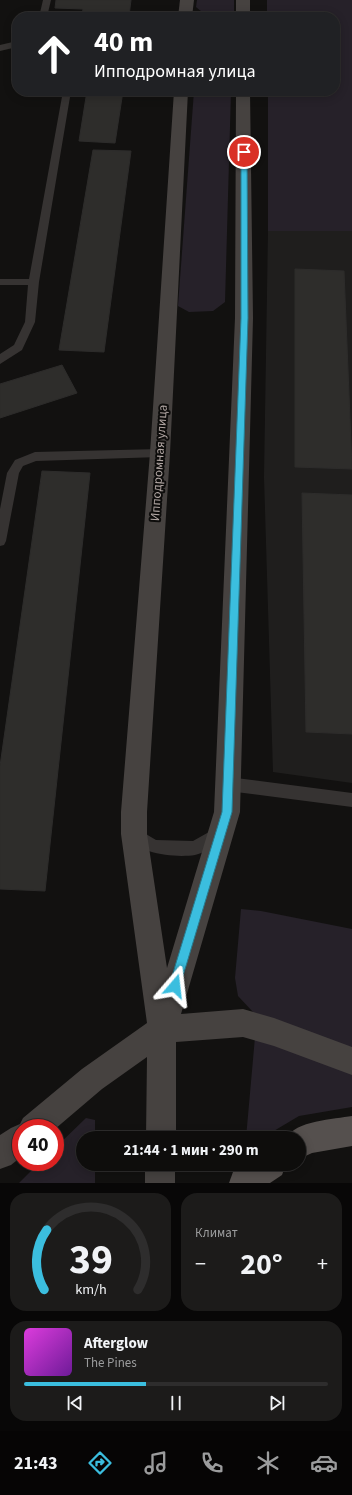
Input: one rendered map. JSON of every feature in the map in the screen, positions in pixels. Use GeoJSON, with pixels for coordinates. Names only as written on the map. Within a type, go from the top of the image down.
{"type":"FeatureCollection","features":[{"type":"Feature","properties":{"kind":"main road"},"geometry":{"type":"LineString","coordinates":[[306,1139],[352,1131]]}},
{"type":"Feature","properties":{"kind":"main road"},"geometry":{"type":"LineString","coordinates":[[244,1183],[260,1171]]}},
{"type":"Feature","properties":{"kind":"street"},"geometry":{"type":"LineString","coordinates":[[186,12],[187,0]]}},
{"type":"Feature","properties":{"kind":"street"},"geometry":{"type":"LineString","coordinates":[[243,12],[244,0]]}},
{"type":"Feature","properties":{"kind":"street","name":"Ипподромная улица"},"geometry":{"type":"LineString","coordinates":[[162,1030],[134,834],[134,812],[160,453],[180,96]]}},
{"type":"Feature","properties":{"kind":"street"},"geometry":{"type":"LineString","coordinates":[[161,1131],[162,1030],[227,812],[244,318],[243,96]]}},
{"type":"Feature","properties":{"kind":"street"},"geometry":{"type":"LineString","coordinates":[[44,1119],[92,1079],[162,1030],[243,1023],[274,1032],[352,1061]]}},
{"type":"Feature","properties":{"kind":"street"},"geometry":{"type":"LineString","coordinates":[[0,1154],[12,1145]]}},
{"type":"Feature","properties":{"kind":"street"},"geometry":{"type":"LineString","coordinates":[[160,1171],[160,1183]]}},
{"type":"Feature","properties":{"kind":"lane"},"geometry":{"type":"LineString","coordinates":[[44,12],[47,0]]}},
{"type":"Feature","properties":{"kind":"lane"},"geometry":{"type":"LineString","coordinates":[[0,48],[12,45]]}},
{"type":"Feature","properties":{"kind":"lane"},"geometry":{"type":"LineString","coordinates":[[0,360],[18,347],[30,322],[34,282],[66,96]]}},
{"type":"Feature","properties":{"kind":"lane"},"geometry":{"type":"LineString","coordinates":[[0,282],[34,282]]}},
{"type":"Feature","properties":{"kind":"lane"},"geometry":{"type":"LineString","coordinates":[[0,541],[13,473],[19,463],[35,457],[160,453]]}},
{"type":"Feature","properties":{"kind":"lane"},"geometry":{"type":"LineString","coordinates":[[228,784],[352,800]]}},
{"type":"Feature","properties":{"kind":"lane"},"geometry":{"type":"LineString","coordinates":[[134,834],[144,842],[156,847],[195,848],[214,837],[223,824],[227,812]]}},
{"type":"Feature","properties":{"kind":"shaded area"},"geometry":{"type":"Polygon","coordinates":[[[197,0],[234,0],[234,12],[202,12],[196,7],[197,0]]]}},
{"type":"Feature","properties":{"kind":"shaded area"},"geometry":{"type":"Polygon","coordinates":[[[267,0],[352,0],[352,231],[268,231],[268,96],[340,96],[340,12],[267,12],[267,0]]]}},
{"type":"Feature","properties":{"kind":"shaded area"},"geometry":{"type":"Polygon","coordinates":[[[194,96],[231,96],[225,302],[213,311],[189,312],[178,306],[194,96]]]}},
{"type":"Feature","properties":{"kind":"shaded area"},"geometry":{"type":"Polygon","coordinates":[[[268,231],[352,231],[352,783],[273,772],[264,477],[268,231]]]}},
{"type":"Feature","properties":{"kind":"shaded area"},"geometry":{"type":"Polygon","coordinates":[[[241,909],[261,911],[352,929],[352,1050],[253,1012],[238,996],[235,978],[241,909]]]}},
{"type":"Feature","properties":{"kind":"shaded area"},"geometry":{"type":"Polygon","coordinates":[[[255,1037],[352,1074],[352,1107],[299,1116],[274,1131],[247,1131],[255,1037]]]}},
{"type":"Feature","properties":{"kind":"shaded area"},"geometry":{"type":"Polygon","coordinates":[[[86,1118],[95,1120],[95,1131],[76,1131],[76,1171],[95,1171],[95,1183],[19,1183],[31,1171],[64,1171],[64,1139],[86,1118]]]}},
{"type":"Feature","properties":{"kind":"building"},"geometry":{"type":"Polygon","coordinates":[[[56,0],[131,0],[130,12],[82,12],[83,9],[55,8],[56,0]]]}},
{"type":"Feature","properties":{"kind":"building"},"geometry":{"type":"Polygon","coordinates":[[[86,96],[122,96],[115,143],[79,141],[86,96]]]}},
{"type":"Feature","properties":{"kind":"building"},"geometry":{"type":"Polygon","coordinates":[[[93,150],[131,151],[104,352],[59,350],[93,150]]]}},
{"type":"Feature","properties":{"kind":"building"},"geometry":{"type":"Polygon","coordinates":[[[295,269],[344,271],[352,469],[295,467],[295,269]]]}},
{"type":"Feature","properties":{"kind":"building"},"geometry":{"type":"Polygon","coordinates":[[[62,365],[77,393],[0,418],[0,384],[62,365]]]}},
{"type":"Feature","properties":{"kind":"building"},"geometry":{"type":"Polygon","coordinates":[[[42,471],[90,473],[45,891],[0,889],[0,766],[42,471]]]}},
{"type":"Feature","properties":{"kind":"building"},"geometry":{"type":"Polygon","coordinates":[[[302,493],[352,495],[352,734],[306,732],[302,493]]]}},
{"type":"Feature","properties":{"kind":"route"},"geometry":{"type":"LineString","coordinates":[[175,986],[227,812],[244,318],[244,152]]}}]}
